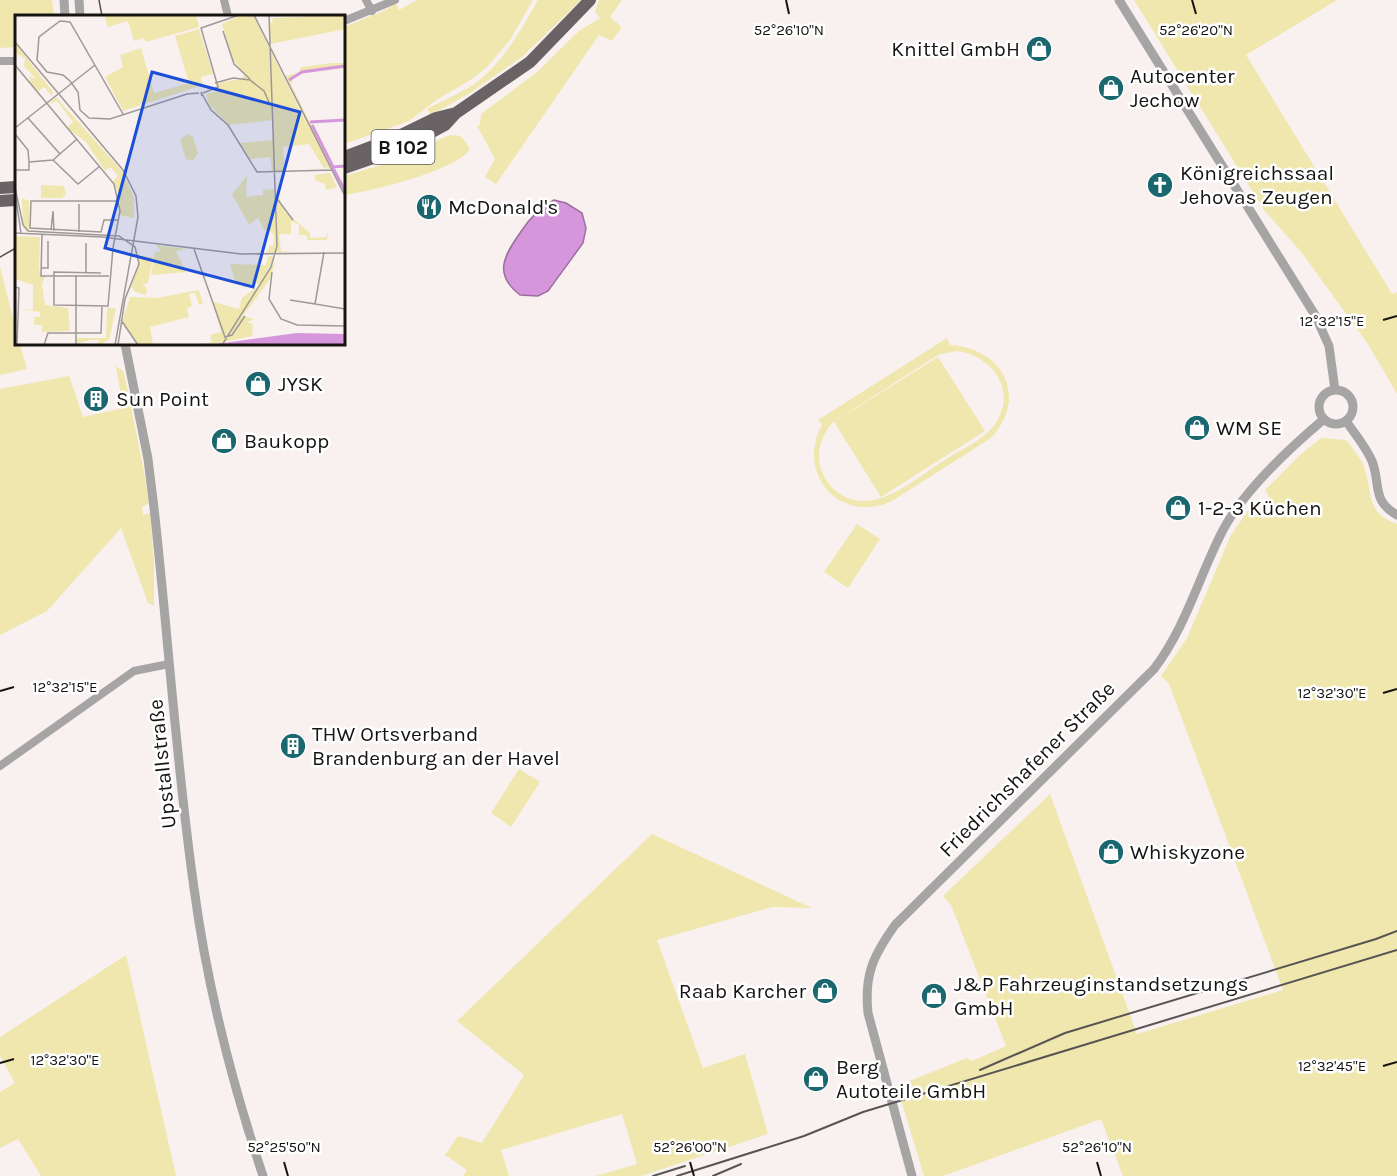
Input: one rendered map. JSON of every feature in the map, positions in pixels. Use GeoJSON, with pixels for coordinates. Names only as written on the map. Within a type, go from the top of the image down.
{"type":"FeatureCollection","features":[{"type":"Feature","properties":{"kind":"main road","name":"B 102"},"geometry":{"type":"LineString","coordinates":[[345,168],[410,144],[445,125],[456,113],[530,62],[590,0]]}},
{"type":"Feature","properties":{"kind":"main road","name":"B 102"},"geometry":{"type":"LineString","coordinates":[[345,157],[397,137],[436,118],[456,113]]}},
{"type":"Feature","properties":{"kind":"main road"},"geometry":{"type":"LineString","coordinates":[[0,188],[15,187]]}},
{"type":"Feature","properties":{"kind":"main road"},"geometry":{"type":"LineString","coordinates":[[0,201],[15,200]]}},
{"type":"Feature","properties":{"kind":"street"},"geometry":{"type":"LineString","coordinates":[[64,0],[65,15]]}},
{"type":"Feature","properties":{"kind":"street"},"geometry":{"type":"LineString","coordinates":[[79,0],[81,15]]}},
{"type":"Feature","properties":{"kind":"street"},"geometry":{"type":"LineString","coordinates":[[224,0],[228,15]]}},
{"type":"Feature","properties":{"kind":"street"},"geometry":{"type":"LineString","coordinates":[[366,0],[372,11]]}},
{"type":"Feature","properties":{"kind":"street"},"geometry":{"type":"LineString","coordinates":[[345,21],[395,0]]}},
{"type":"Feature","properties":{"kind":"street"},"geometry":{"type":"LineString","coordinates":[[1119,0],[1315,315],[1329,346],[1335,390]]}},
{"type":"Feature","properties":{"kind":"street"},"geometry":{"type":"LineString","coordinates":[[0,61],[15,59]]}},
{"type":"Feature","properties":{"kind":"street","name":"Upstallstraße"},"geometry":{"type":"LineString","coordinates":[[125,345],[148,459],[194,889],[201,932],[219,1019],[244,1119],[263,1176]]}},
{"type":"Feature","properties":{"kind":"street"},"geometry":{"type":"LineString","coordinates":[[1335,390],[1345,393],[1352,401],[1352,412],[1346,421],[1335,424],[1324,419],[1320,411],[1320,401],[1326,394],[1335,390]]}},
{"type":"Feature","properties":{"kind":"street","name":"Friedrichshafener Straße"},"geometry":{"type":"LineString","coordinates":[[912,1176],[868,1013],[866,994],[868,976],[878,949],[895,925],[1154,669],[1173,642],[1185,619],[1212,551],[1236,509],[1249,493],[1324,419]]}},
{"type":"Feature","properties":{"kind":"street"},"geometry":{"type":"LineString","coordinates":[[1346,421],[1372,460],[1379,497],[1389,510],[1397,514]]}},
{"type":"Feature","properties":{"kind":"street"},"geometry":{"type":"LineString","coordinates":[[0,766],[134,671],[169,664]]}},
{"type":"Feature","properties":{"kind":"shaded area"},"geometry":{"type":"Polygon","coordinates":[[[0,0],[52,0],[54,15],[15,15],[15,47],[0,48],[0,0]]]}},
{"type":"Feature","properties":{"kind":"shaded area"},"geometry":{"type":"Polygon","coordinates":[[[417,0],[533,0],[510,40],[488,66],[472,79],[438,99],[409,121],[345,144],[345,27],[396,4],[399,10],[417,0]]]}},
{"type":"Feature","properties":{"kind":"shaded area"},"geometry":{"type":"Polygon","coordinates":[[[538,0],[581,0],[522,57],[470,93],[431,115],[427,109],[471,86],[496,64],[512,44],[538,0]]]}},
{"type":"Feature","properties":{"kind":"shaded area"},"geometry":{"type":"Polygon","coordinates":[[[599,0],[622,0],[610,17],[622,27],[612,41],[599,35],[496,184],[485,177],[495,159],[477,126],[480,125],[481,114],[536,73],[579,31],[600,18],[595,11],[599,0]]]}},
{"type":"Feature","properties":{"kind":"shaded area"},"geometry":{"type":"Polygon","coordinates":[[[1134,0],[1337,0],[1246,55],[1392,294],[1397,292],[1397,394],[1368,344],[1302,253],[1264,210],[1134,0]]]}},
{"type":"Feature","properties":{"kind":"shaded area"},"geometry":{"type":"Polygon","coordinates":[[[447,136],[462,137],[470,149],[449,165],[412,179],[345,195],[345,176],[388,163],[447,136]]]}},
{"type":"Feature","properties":{"kind":"shaded area"},"geometry":{"type":"Polygon","coordinates":[[[554,200],[566,203],[582,213],[586,228],[583,243],[548,291],[538,296],[520,295],[506,280],[504,265],[506,257],[523,228],[554,200]]]}},
{"type":"Feature","properties":{"kind":"shaded area"},"geometry":{"type":"Polygon","coordinates":[[[0,267],[15,326],[15,345],[20,345],[27,369],[0,375],[0,267]]]}},
{"type":"Feature","properties":{"kind":"shaded area"},"geometry":{"type":"Polygon","coordinates":[[[947,338],[950,345],[969,348],[984,355],[996,365],[1005,377],[1009,391],[1008,407],[1002,422],[991,438],[892,501],[873,507],[856,506],[840,500],[828,490],[819,477],[814,461],[815,443],[822,425],[818,420],[947,338]],[[956,351],[938,355],[832,423],[824,435],[819,461],[827,481],[838,493],[858,501],[871,501],[884,497],[909,484],[990,430],[1001,411],[1004,399],[1002,387],[998,376],[990,367],[981,359],[956,351]]]}},
{"type":"Feature","properties":{"kind":"shaded area"},"geometry":{"type":"Polygon","coordinates":[[[938,357],[985,431],[881,497],[834,422],[938,357]]]}},
{"type":"Feature","properties":{"kind":"shaded area"},"geometry":{"type":"Polygon","coordinates":[[[116,366],[123,371],[125,377],[147,487],[149,503],[142,507],[143,515],[150,513],[154,563],[154,606],[148,603],[121,528],[47,611],[0,635],[0,389],[69,376],[83,417],[123,408],[116,366]]]}},
{"type":"Feature","properties":{"kind":"shaded area"},"geometry":{"type":"Polygon","coordinates":[[[1321,438],[1346,440],[1363,464],[1375,508],[1380,514],[1397,524],[1397,1176],[1123,1176],[1101,1119],[943,1176],[924,1176],[897,1086],[967,1058],[972,1061],[1006,1046],[951,905],[943,896],[1050,794],[1137,1034],[1283,990],[1169,684],[1161,676],[1187,638],[1231,535],[1254,502],[1263,518],[1277,511],[1265,490],[1300,455],[1321,438]]]}},
{"type":"Feature","properties":{"kind":"shaded area"},"geometry":{"type":"Polygon","coordinates":[[[857,524],[880,539],[848,588],[824,572],[857,524]]]}},
{"type":"Feature","properties":{"kind":"shaded area"},"geometry":{"type":"Polygon","coordinates":[[[519,769],[540,782],[511,827],[491,813],[519,769]]]}},
{"type":"Feature","properties":{"kind":"shaded area"},"geometry":{"type":"Polygon","coordinates":[[[652,834],[812,908],[772,907],[657,940],[703,1068],[745,1054],[768,1134],[641,1176],[596,1176],[637,1164],[622,1114],[501,1150],[509,1176],[463,1176],[467,1170],[445,1155],[458,1136],[482,1143],[524,1075],[457,1021],[652,834]]]}},
{"type":"Feature","properties":{"kind":"shaded area"},"geometry":{"type":"Polygon","coordinates":[[[126,955],[176,1176],[41,1176],[18,1139],[0,1148],[0,1092],[15,1083],[0,1056],[0,1037],[126,955]]]}},
{"type":"Feature","properties":{"kind":"tram line"},"geometry":{"type":"LineString","coordinates":[[99,0],[102,15]]}},
{"type":"Feature","properties":{"kind":"tram line"},"geometry":{"type":"LineString","coordinates":[[0,257],[15,249]]}},
{"type":"Feature","properties":{"kind":"railway"},"geometry":{"type":"LineString","coordinates":[[980,1070],[1065,1033],[1397,931]]}},
{"type":"Feature","properties":{"kind":"railway"},"geometry":{"type":"LineString","coordinates":[[677,1176],[804,1136],[863,1112],[1397,950]]}},
{"type":"Feature","properties":{"kind":"railway"},"geometry":{"type":"LineString","coordinates":[[713,1176],[741,1164]]}},
{"type":"Feature","properties":{"kind":"railway"},"geometry":{"type":"LineString","coordinates":[[653,1176],[685,1166]]}},
{"type":"Feature","properties":{"kind":"place","name":"Knittel GmbH"},"geometry":{"type":"Point","coordinates":[1039,49]}},
{"type":"Feature","properties":{"kind":"place","name":"Autocenter Jechow"},"geometry":{"type":"Point","coordinates":[1111,88]}},
{"type":"Feature","properties":{"kind":"place","name":"Königreichssaal Jehovas Zeugen"},"geometry":{"type":"Point","coordinates":[1160,185]}},
{"type":"Feature","properties":{"kind":"place","name":"McDonald's"},"geometry":{"type":"Point","coordinates":[429,207]}},
{"type":"Feature","properties":{"kind":"place","name":"JYSK"},"geometry":{"type":"Point","coordinates":[258,384]}},
{"type":"Feature","properties":{"kind":"place","name":"Sun Point"},"geometry":{"type":"Point","coordinates":[96,399]}},
{"type":"Feature","properties":{"kind":"place","name":"WM SE"},"geometry":{"type":"Point","coordinates":[1197,428]}},
{"type":"Feature","properties":{"kind":"place","name":"Baukopp"},"geometry":{"type":"Point","coordinates":[224,441]}},
{"type":"Feature","properties":{"kind":"place","name":"1-2-3 Küchen"},"geometry":{"type":"Point","coordinates":[1178,508]}},
{"type":"Feature","properties":{"kind":"place","name":"THW Ortsverband Brandenburg an der Havel"},"geometry":{"type":"Point","coordinates":[293,746]}},
{"type":"Feature","properties":{"kind":"place","name":"Whiskyzone"},"geometry":{"type":"Point","coordinates":[1111,852]}},
{"type":"Feature","properties":{"kind":"place","name":"Raab Karcher"},"geometry":{"type":"Point","coordinates":[825,991]}},
{"type":"Feature","properties":{"kind":"place","name":"J&P Fahrzeuginstandsetzungs GmbH"},"geometry":{"type":"Point","coordinates":[934,996]}},
{"type":"Feature","properties":{"kind":"place","name":"Berg Autoteile GmbH"},"geometry":{"type":"Point","coordinates":[816,1079]}}]}
